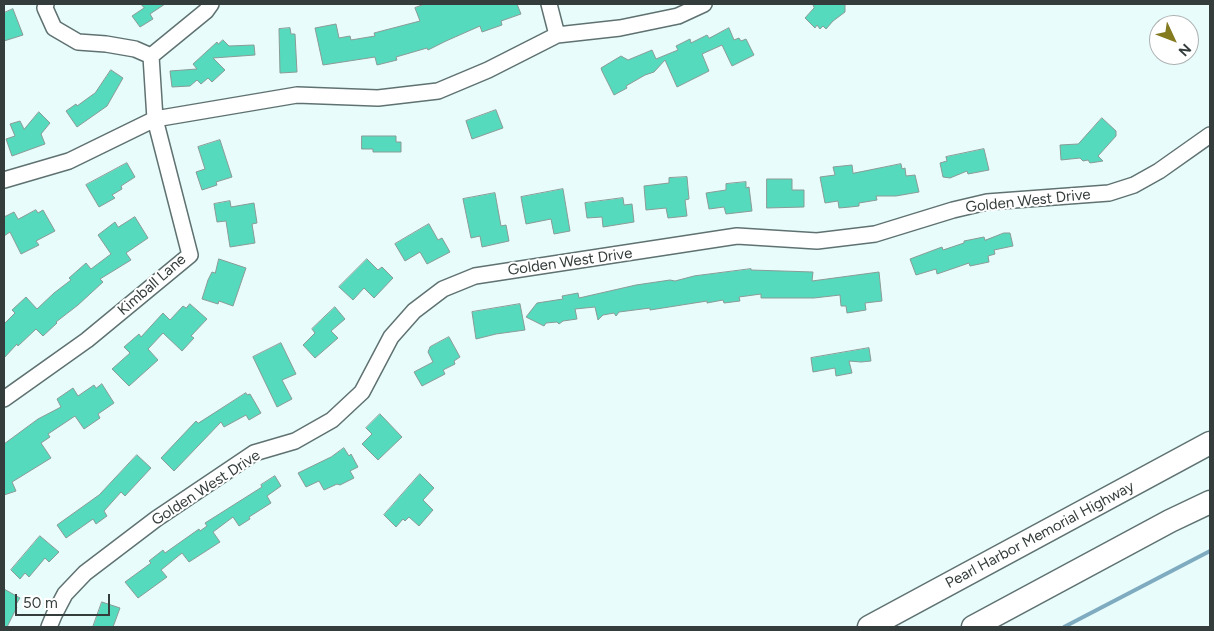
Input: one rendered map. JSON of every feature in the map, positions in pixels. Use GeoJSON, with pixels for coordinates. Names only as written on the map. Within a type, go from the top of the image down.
{"type":"FeatureCollection","features":[{"type":"Feature","properties":{"kind":"highway","name":"Pearl Harbor Memorial Highway"},"geometry":{"type":"LineString","coordinates":[[869,627],[1210,444]]}},
{"type":"Feature","properties":{"kind":"highway"},"geometry":{"type":"LineString","coordinates":[[973,627],[1170,521],[1210,502]]}},
{"type":"Feature","properties":{"kind":"street"},"geometry":{"type":"LineString","coordinates":[[46,4],[45,8],[54,28],[78,42],[125,47],[151,56]]}},
{"type":"Feature","properties":{"kind":"street"},"geometry":{"type":"LineString","coordinates":[[151,56],[206,11],[211,4]]}},
{"type":"Feature","properties":{"kind":"street"},"geometry":{"type":"LineString","coordinates":[[549,4],[557,35]]}},
{"type":"Feature","properties":{"kind":"street"},"geometry":{"type":"LineString","coordinates":[[4,180],[69,161],[155,119],[298,95],[378,98],[438,91],[488,70],[557,35],[620,28],[678,16],[704,4]]}},
{"type":"Feature","properties":{"kind":"street"},"geometry":{"type":"LineString","coordinates":[[151,56],[155,119]]}},
{"type":"Feature","properties":{"kind":"street","name":"Kimball Lane"},"geometry":{"type":"LineString","coordinates":[[4,399],[87,340],[190,255],[155,119]]}},
{"type":"Feature","properties":{"kind":"street","name":"Golden West Drive"},"geometry":{"type":"LineString","coordinates":[[49,627],[65,594],[85,573],[156,519],[254,453],[295,441],[332,420],[362,392],[391,336],[414,311],[443,289],[475,276],[737,236],[817,241],[875,234],[953,210],[987,202],[1109,193],[1134,185],[1159,171],[1210,135]]}},
{"type":"Feature","properties":{"kind":"building"},"geometry":{"type":"Polygon","coordinates":[[[141,4],[165,4],[150,14],[153,19],[140,27],[132,16],[144,8],[141,4]]]}},
{"type":"Feature","properties":{"kind":"building"},"geometry":{"type":"Polygon","coordinates":[[[425,4],[517,4],[521,14],[501,21],[502,25],[482,32],[480,26],[428,50],[427,48],[396,57],[397,60],[377,65],[375,57],[323,65],[315,28],[336,24],[339,38],[350,36],[351,40],[375,36],[374,33],[420,21],[415,8],[425,4]]]}},
{"type":"Feature","properties":{"kind":"building"},"geometry":{"type":"Polygon","coordinates":[[[813,4],[845,4],[845,12],[826,29],[823,26],[820,29],[817,25],[815,28],[805,18],[814,8],[813,4]]]}},
{"type":"Feature","properties":{"kind":"building"},"geometry":{"type":"Polygon","coordinates":[[[13,9],[23,35],[4,41],[4,13],[13,9]]]}},
{"type":"Feature","properties":{"kind":"building"},"geometry":{"type":"Polygon","coordinates":[[[290,28],[291,34],[295,34],[297,72],[280,73],[279,29],[290,28]]]}},
{"type":"Feature","properties":{"kind":"building"},"geometry":{"type":"Polygon","coordinates":[[[729,28],[734,40],[739,38],[741,41],[746,39],[754,55],[732,66],[722,45],[702,54],[709,71],[677,87],[665,60],[654,72],[645,75],[614,95],[601,68],[621,56],[628,60],[652,50],[656,59],[678,50],[676,46],[690,39],[691,43],[707,35],[709,38],[729,28]]]}},
{"type":"Feature","properties":{"kind":"building"},"geometry":{"type":"Polygon","coordinates":[[[223,40],[229,46],[254,45],[255,55],[213,58],[225,70],[212,82],[208,78],[201,84],[197,80],[190,86],[172,87],[170,71],[197,69],[193,64],[217,42],[218,44],[223,40]]]}},
{"type":"Feature","properties":{"kind":"building"},"geometry":{"type":"Polygon","coordinates":[[[111,70],[123,78],[107,106],[77,127],[66,111],[76,104],[77,106],[95,93],[111,70]]]}},
{"type":"Feature","properties":{"kind":"building"},"geometry":{"type":"Polygon","coordinates":[[[496,110],[503,128],[472,139],[466,121],[496,110]]]}},
{"type":"Feature","properties":{"kind":"building"},"geometry":{"type":"Polygon","coordinates":[[[39,112],[50,123],[41,134],[45,144],[12,156],[6,139],[15,136],[10,124],[20,121],[24,129],[39,112]]]}},
{"type":"Feature","properties":{"kind":"building"},"geometry":{"type":"Polygon","coordinates":[[[1102,118],[1116,131],[1116,136],[1098,156],[1103,161],[1090,163],[1088,160],[1083,161],[1080,158],[1061,160],[1060,145],[1078,144],[1102,118]]]}},
{"type":"Feature","properties":{"kind":"building"},"geometry":{"type":"Polygon","coordinates":[[[362,136],[396,136],[396,142],[401,142],[401,152],[373,152],[373,149],[362,149],[362,136]]]}},
{"type":"Feature","properties":{"kind":"building"},"geometry":{"type":"Polygon","coordinates":[[[220,140],[232,177],[216,182],[217,185],[202,190],[196,172],[205,169],[198,147],[220,140]]]}},
{"type":"Feature","properties":{"kind":"building"},"geometry":{"type":"Polygon","coordinates":[[[984,149],[989,170],[968,174],[967,171],[950,178],[943,177],[940,163],[947,161],[946,157],[984,149]]]}},
{"type":"Feature","properties":{"kind":"building"},"geometry":{"type":"Polygon","coordinates":[[[127,163],[135,177],[121,186],[122,189],[112,195],[115,198],[99,207],[86,185],[127,163]]]}},
{"type":"Feature","properties":{"kind":"building"},"geometry":{"type":"Polygon","coordinates":[[[901,164],[902,169],[905,168],[906,176],[915,175],[919,192],[896,196],[876,196],[877,200],[859,203],[859,206],[839,208],[838,201],[825,203],[820,177],[835,175],[833,167],[852,165],[853,173],[901,164]]]}},
{"type":"Feature","properties":{"kind":"building"},"geometry":{"type":"Polygon","coordinates":[[[687,177],[689,199],[685,200],[687,216],[668,218],[666,208],[646,210],[644,186],[669,183],[669,178],[687,177]]]}},
{"type":"Feature","properties":{"kind":"building"},"geometry":{"type":"Polygon","coordinates":[[[767,179],[792,179],[792,190],[804,190],[804,207],[767,208],[767,179]]]}},
{"type":"Feature","properties":{"kind":"building"},"geometry":{"type":"Polygon","coordinates":[[[746,182],[746,188],[749,187],[752,211],[726,214],[724,207],[709,209],[706,193],[726,190],[726,184],[746,182]]]}},
{"type":"Feature","properties":{"kind":"building"},"geometry":{"type":"Polygon","coordinates":[[[563,189],[570,231],[554,234],[551,219],[526,224],[521,197],[563,189]]]}},
{"type":"Feature","properties":{"kind":"building"},"geometry":{"type":"Polygon","coordinates":[[[495,193],[501,226],[506,225],[509,241],[482,247],[480,236],[471,238],[463,199],[495,193]]]}},
{"type":"Feature","properties":{"kind":"building"},"geometry":{"type":"Polygon","coordinates":[[[623,198],[624,205],[632,204],[634,222],[603,227],[602,217],[587,218],[585,203],[623,198]]]}},
{"type":"Feature","properties":{"kind":"building"},"geometry":{"type":"Polygon","coordinates":[[[230,201],[231,207],[254,203],[257,223],[252,224],[255,243],[230,247],[226,221],[217,222],[214,204],[230,201]]]}},
{"type":"Feature","properties":{"kind":"building"},"geometry":{"type":"Polygon","coordinates":[[[36,210],[38,213],[43,210],[55,231],[36,241],[39,245],[21,254],[10,232],[4,236],[4,217],[14,212],[18,219],[36,210]]]}},
{"type":"Feature","properties":{"kind":"building"},"geometry":{"type":"Polygon","coordinates":[[[135,217],[148,238],[126,253],[131,260],[100,279],[103,282],[56,322],[43,336],[36,329],[18,346],[17,344],[4,358],[4,324],[15,313],[12,310],[26,297],[37,309],[71,280],[69,278],[86,263],[91,269],[111,254],[98,235],[115,222],[118,227],[135,217]]]}},
{"type":"Feature","properties":{"kind":"building"},"geometry":{"type":"Polygon","coordinates":[[[429,224],[438,240],[442,238],[450,252],[427,264],[420,252],[405,261],[395,244],[429,224]]]}},
{"type":"Feature","properties":{"kind":"building"},"geometry":{"type":"Polygon","coordinates":[[[1004,233],[1010,233],[1013,246],[994,250],[995,254],[988,256],[989,262],[970,266],[969,263],[937,274],[936,269],[916,275],[910,259],[942,247],[943,250],[964,243],[964,241],[984,237],[985,240],[1004,233]]]}},
{"type":"Feature","properties":{"kind":"building"},"geometry":{"type":"Polygon","coordinates":[[[219,259],[246,268],[233,306],[219,301],[218,304],[202,299],[208,280],[212,272],[215,273],[219,259]]]}},
{"type":"Feature","properties":{"kind":"building"},"geometry":{"type":"Polygon","coordinates":[[[367,259],[378,270],[382,267],[393,278],[374,298],[364,288],[353,300],[339,287],[367,259]]]}},
{"type":"Feature","properties":{"kind":"building"},"geometry":{"type":"Polygon","coordinates":[[[751,269],[813,272],[812,281],[879,272],[882,301],[865,303],[866,310],[847,313],[846,306],[841,306],[840,295],[814,298],[761,298],[761,294],[739,297],[740,301],[724,303],[723,300],[707,303],[707,301],[650,310],[650,308],[619,312],[616,316],[614,313],[603,315],[598,320],[595,307],[575,309],[577,319],[563,321],[559,324],[557,322],[546,323],[544,326],[526,317],[537,303],[563,299],[562,296],[578,293],[579,298],[636,285],[751,269]]]}},
{"type":"Feature","properties":{"kind":"building"},"geometry":{"type":"Polygon","coordinates":[[[190,304],[207,319],[191,336],[194,338],[182,351],[163,333],[148,349],[158,360],[129,386],[112,369],[130,353],[124,347],[139,334],[141,337],[163,313],[170,320],[183,306],[186,308],[190,304]]]}},
{"type":"Feature","properties":{"kind":"building"},"geometry":{"type":"Polygon","coordinates":[[[520,304],[525,330],[476,339],[472,312],[520,304]]]}},
{"type":"Feature","properties":{"kind":"building"},"geometry":{"type":"Polygon","coordinates":[[[335,307],[345,319],[331,331],[338,338],[315,358],[303,345],[315,333],[312,329],[335,307]]]}},
{"type":"Feature","properties":{"kind":"building"},"geometry":{"type":"Polygon","coordinates":[[[449,337],[460,357],[454,361],[455,364],[443,370],[445,374],[422,386],[414,372],[433,362],[428,352],[430,347],[449,337]]]}},
{"type":"Feature","properties":{"kind":"building"},"geometry":{"type":"Polygon","coordinates":[[[281,343],[296,374],[282,380],[292,399],[277,407],[253,357],[281,343]]]}},
{"type":"Feature","properties":{"kind":"building"},"geometry":{"type":"Polygon","coordinates":[[[869,348],[871,361],[849,361],[852,373],[836,376],[835,368],[813,372],[811,358],[869,348]]]}},
{"type":"Feature","properties":{"kind":"building"},"geometry":{"type":"Polygon","coordinates":[[[102,384],[114,403],[98,414],[100,418],[84,429],[75,416],[48,434],[50,437],[41,443],[51,458],[12,482],[16,491],[4,495],[4,444],[38,419],[61,407],[57,399],[73,388],[78,396],[94,385],[96,388],[102,384]]]}},
{"type":"Feature","properties":{"kind":"building"},"geometry":{"type":"Polygon","coordinates":[[[246,393],[247,395],[250,394],[261,413],[249,420],[246,415],[224,427],[221,422],[174,471],[161,458],[196,421],[198,423],[246,393]]]}},
{"type":"Feature","properties":{"kind":"building"},"geometry":{"type":"Polygon","coordinates":[[[380,414],[402,437],[378,460],[362,444],[372,434],[366,428],[380,414]]]}},
{"type":"Feature","properties":{"kind":"building"},"geometry":{"type":"Polygon","coordinates":[[[344,448],[349,456],[351,454],[358,467],[350,471],[354,478],[324,490],[319,481],[306,487],[298,473],[331,457],[344,448]]]}},
{"type":"Feature","properties":{"kind":"building"},"geometry":{"type":"Polygon","coordinates":[[[137,455],[151,468],[125,496],[121,492],[104,511],[107,516],[96,524],[93,519],[66,538],[57,525],[99,495],[137,455]]]}},
{"type":"Feature","properties":{"kind":"building"},"geometry":{"type":"Polygon","coordinates":[[[420,474],[434,488],[423,500],[433,510],[419,526],[409,517],[405,521],[403,519],[396,527],[384,515],[420,474]]]}},
{"type":"Feature","properties":{"kind":"building"},"geometry":{"type":"Polygon","coordinates":[[[275,476],[281,486],[267,496],[271,503],[239,526],[233,517],[213,532],[220,542],[189,562],[182,553],[161,570],[167,577],[138,598],[125,582],[151,563],[149,561],[163,550],[165,553],[199,529],[200,531],[207,526],[205,523],[262,487],[261,485],[275,476]]]}},
{"type":"Feature","properties":{"kind":"building"},"geometry":{"type":"Polygon","coordinates":[[[40,536],[59,552],[49,562],[45,558],[29,577],[25,573],[20,579],[11,570],[40,536]]]}},
{"type":"Feature","properties":{"kind":"building"},"geometry":{"type":"Polygon","coordinates":[[[4,589],[20,598],[7,627],[4,627],[4,589]]]}},
{"type":"Feature","properties":{"kind":"building"},"geometry":{"type":"Polygon","coordinates":[[[102,602],[120,608],[113,627],[93,627],[102,602]]]}},
{"type":"Feature","properties":{"kind":"waterway"},"geometry":{"type":"LineString","coordinates":[[1064,627],[1210,551]]}}]}
